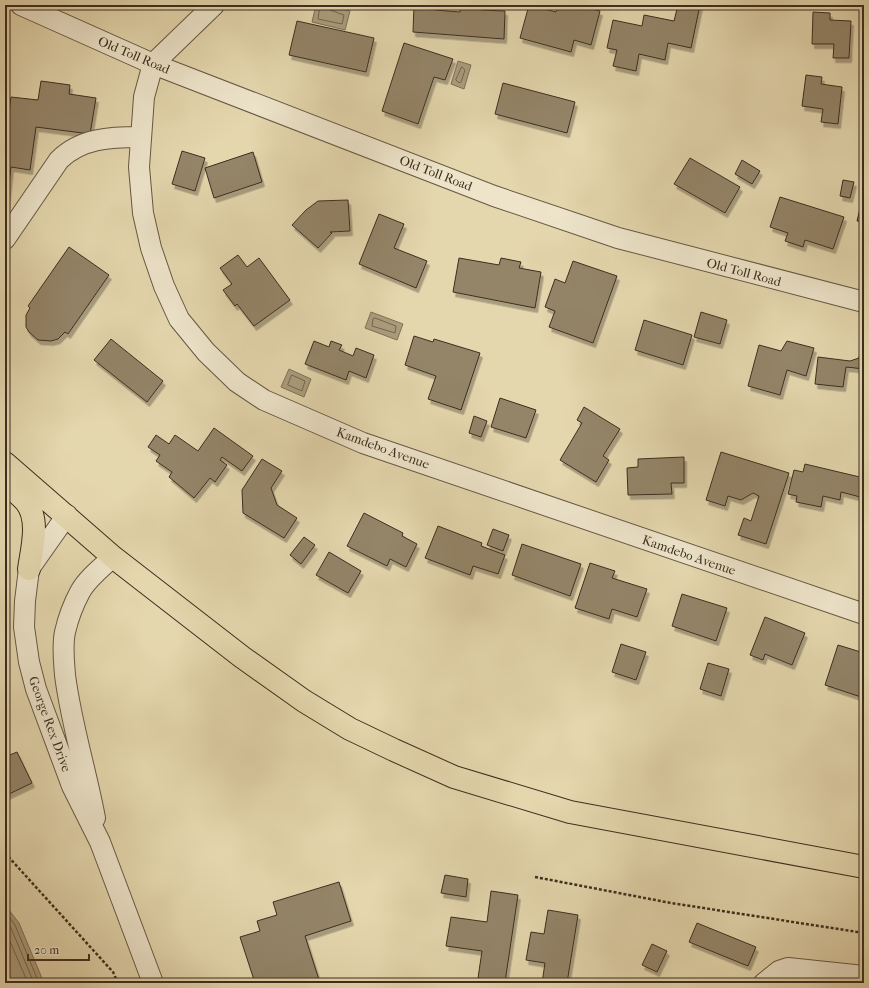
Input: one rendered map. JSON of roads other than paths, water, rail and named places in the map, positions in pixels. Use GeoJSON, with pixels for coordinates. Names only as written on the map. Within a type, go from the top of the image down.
{"type":"FeatureCollection","features":[{"type":"Feature","properties":{"kind":"highway"},"geometry":{"type":"LineString","coordinates":[[5,463],[67,515],[113,557],[242,657],[304,701],[350,729],[454,777],[570,812],[864,867]]}},
{"type":"Feature","properties":{"kind":"highway"},"geometry":{"type":"LineString","coordinates":[[5,483],[26,503],[32,514],[34,536],[29,569]]}},
{"type":"Feature","properties":{"kind":"street","name":"Old Toll Road"},"geometry":{"type":"LineString","coordinates":[[20,5],[153,64],[494,196],[618,238],[864,302]]}},
{"type":"Feature","properties":{"kind":"street"},"geometry":{"type":"LineString","coordinates":[[153,64],[214,5]]}},
{"type":"Feature","properties":{"kind":"street","name":"Kamdebo Avenue"},"geometry":{"type":"LineString","coordinates":[[153,64],[144,97],[139,167],[143,213],[151,248],[164,286],[179,319],[206,352],[236,382],[259,397],[362,443],[864,614]]}},
{"type":"Feature","properties":{"kind":"street"},"geometry":{"type":"LineString","coordinates":[[5,239],[66,152],[92,140],[113,137],[140,137]]}},
{"type":"Feature","properties":{"kind":"street","name":"George Rex Drive"},"geometry":{"type":"LineString","coordinates":[[67,515],[29,569],[25,601],[24,627],[29,662],[36,689],[72,786],[100,842],[153,983]]}},
{"type":"Feature","properties":{"kind":"street","name":"George Rex Drive"},"geometry":{"type":"LineString","coordinates":[[100,842],[88,780],[74,729],[68,698],[64,660],[64,633],[71,610],[80,591],[113,557]]}},
{"type":"Feature","properties":{"kind":"street"},"geometry":{"type":"LineString","coordinates":[[764,983],[779,971],[788,968],[841,978],[864,976]]}},
{"type":"Feature","properties":{"kind":"water"},"geometry":{"type":"Polygon","coordinates":[[[316,5],[324,5],[350,11],[345,30],[312,22],[316,5]]]}},
{"type":"Feature","properties":{"kind":"water"},"geometry":{"type":"Polygon","coordinates":[[[458,61],[471,65],[464,89],[451,84],[458,61]]]}},
{"type":"Feature","properties":{"kind":"water"},"geometry":{"type":"Polygon","coordinates":[[[371,312],[403,324],[397,340],[365,328],[371,312]]]}},
{"type":"Feature","properties":{"kind":"water"},"geometry":{"type":"Polygon","coordinates":[[[289,369],[311,379],[304,397],[281,387],[289,369]]]}},
{"type":"Feature","properties":{"kind":"water"},"geometry":{"type":"Polygon","coordinates":[[[5,905],[19,923],[44,983],[5,983],[5,905]]]}}]}
